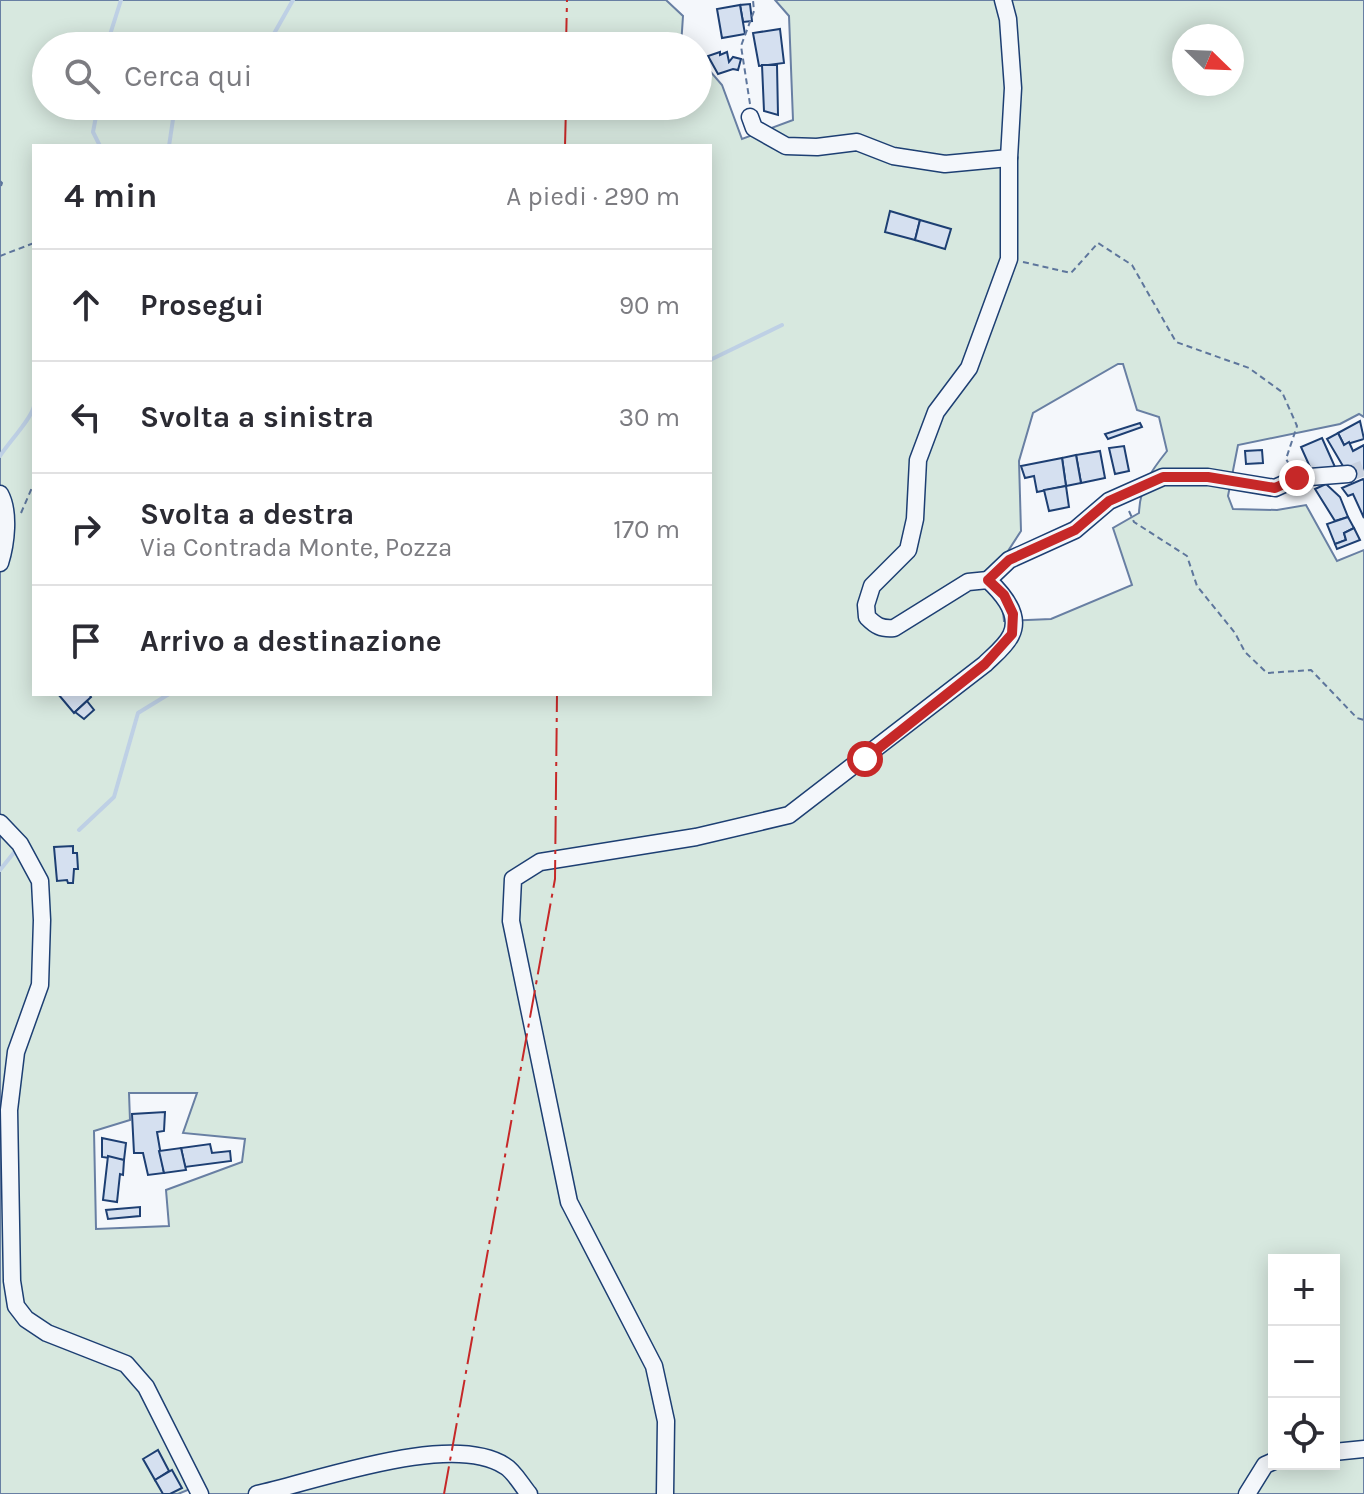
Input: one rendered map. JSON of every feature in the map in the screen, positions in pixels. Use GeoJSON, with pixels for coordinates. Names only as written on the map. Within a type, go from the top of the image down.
{"type":"FeatureCollection","features":[{"type":"Feature","properties":{"kind":"street"},"geometry":{"type":"LineString","coordinates":[[1003,0],[1008,19],[1013,88],[1009,259],[969,368],[936,412],[918,460],[915,519],[908,550],[872,586],[866,605],[867,617],[883,629],[894,628],[968,582],[988,580],[1009,560],[1075,530],[1109,501],[1163,477],[1208,477],[1275,488],[1297,478],[1348,474]]}},
{"type":"Feature","properties":{"kind":"street"},"geometry":{"type":"LineString","coordinates":[[750,117],[754,128],[786,146],[817,147],[857,142],[893,156],[945,164],[1009,158]]}},
{"type":"Feature","properties":{"kind":"street"},"geometry":{"type":"LineString","coordinates":[[0,494],[4,501],[6,547],[0,563]]}},
{"type":"Feature","properties":{"kind":"street"},"geometry":{"type":"LineString","coordinates":[[665,1494],[666,1421],[654,1366],[569,1202],[511,921],[513,879],[540,862],[696,837],[789,815],[985,664],[1012,634],[1013,614],[1004,595],[988,580]]}},
{"type":"Feature","properties":{"kind":"street"},"geometry":{"type":"LineString","coordinates":[[0,823],[20,844],[40,881],[42,920],[40,985],[16,1052],[9,1110],[12,1281],[16,1306],[26,1319],[47,1333],[126,1364],[146,1387],[200,1494]]}},
{"type":"Feature","properties":{"kind":"street"},"geometry":{"type":"LineString","coordinates":[[1340,1451],[1364,1449]]}},
{"type":"Feature","properties":{"kind":"street"},"geometry":{"type":"LineString","coordinates":[[257,1494],[431,1454],[471,1455],[505,1466],[529,1494]]}},
{"type":"Feature","properties":{"kind":"street"},"geometry":{"type":"LineString","coordinates":[[1247,1494],[1268,1464]]}},
{"type":"Feature","properties":{"kind":"path"},"geometry":{"type":"LineString","coordinates":[[750,117],[752,110],[741,46],[754,11],[753,0]]}},
{"type":"Feature","properties":{"kind":"path"},"geometry":{"type":"LineString","coordinates":[[0,181],[0,189]]}},
{"type":"Feature","properties":{"kind":"path"},"geometry":{"type":"LineString","coordinates":[[1009,259],[1071,273],[1098,243],[1132,265],[1176,342],[1249,368],[1282,392],[1297,426],[1286,459],[1297,478]]}},
{"type":"Feature","properties":{"kind":"path"},"geometry":{"type":"LineString","coordinates":[[0,256],[32,244]]}},
{"type":"Feature","properties":{"kind":"path"},"geometry":{"type":"LineString","coordinates":[[1121,495],[1134,522],[1187,556],[1197,586],[1235,633],[1245,652],[1267,673],[1311,670],[1357,718],[1364,720]]}},
{"type":"Feature","properties":{"kind":"shaded area"},"geometry":{"type":"Polygon","coordinates":[[[0,0],[666,0],[683,16],[682,32],[32,32],[32,120],[712,120],[712,73],[722,85],[742,139],[793,120],[789,16],[775,0],[1364,0],[1364,417],[1359,414],[1340,424],[1238,445],[1228,496],[1233,509],[1277,510],[1306,505],[1337,561],[1364,550],[1364,1494],[193,1494],[190,1489],[178,1494],[0,1494],[0,0]],[[1123,364],[1033,413],[1019,461],[1021,531],[984,588],[999,602],[1004,621],[1051,619],[1132,585],[1113,528],[1139,513],[1147,479],[1167,451],[1159,417],[1137,410],[1123,364]],[[129,1093],[130,1120],[94,1131],[96,1229],[169,1226],[166,1190],[242,1162],[245,1139],[183,1133],[197,1093],[129,1093]]]}},
{"type":"Feature","properties":{"kind":"building"},"geometry":{"type":"Polygon","coordinates":[[[750,4],[752,21],[743,22],[740,5],[750,4]]]}},
{"type":"Feature","properties":{"kind":"building"},"geometry":{"type":"Polygon","coordinates":[[[740,5],[745,34],[722,38],[717,9],[740,5]]]}},
{"type":"Feature","properties":{"kind":"building"},"geometry":{"type":"Polygon","coordinates":[[[780,29],[784,63],[759,66],[753,33],[780,29]]]}},
{"type":"Feature","properties":{"kind":"building"},"geometry":{"type":"Polygon","coordinates":[[[727,52],[729,62],[733,57],[741,59],[738,70],[718,74],[712,63],[712,55],[727,52]]]}},
{"type":"Feature","properties":{"kind":"building"},"geometry":{"type":"Polygon","coordinates":[[[762,65],[777,65],[778,115],[764,111],[762,65]]]}},
{"type":"Feature","properties":{"kind":"building"},"geometry":{"type":"Polygon","coordinates":[[[890,211],[920,220],[915,240],[885,232],[890,211]]]}},
{"type":"Feature","properties":{"kind":"building"},"geometry":{"type":"Polygon","coordinates":[[[920,220],[951,229],[945,249],[915,240],[920,220]]]}},
{"type":"Feature","properties":{"kind":"building"},"geometry":{"type":"Polygon","coordinates":[[[1360,421],[1364,439],[1344,445],[1338,433],[1360,421]]]}},
{"type":"Feature","properties":{"kind":"building"},"geometry":{"type":"Polygon","coordinates":[[[1140,423],[1142,427],[1108,439],[1105,434],[1140,423]]]}},
{"type":"Feature","properties":{"kind":"building"},"geometry":{"type":"Polygon","coordinates":[[[1338,433],[1344,445],[1349,442],[1353,451],[1364,445],[1364,471],[1350,478],[1327,439],[1338,433]]]}},
{"type":"Feature","properties":{"kind":"building"},"geometry":{"type":"Polygon","coordinates":[[[1322,438],[1335,467],[1314,476],[1301,447],[1322,438]]]}},
{"type":"Feature","properties":{"kind":"building"},"geometry":{"type":"Polygon","coordinates":[[[1124,446],[1129,471],[1115,474],[1109,448],[1124,446]]]}},
{"type":"Feature","properties":{"kind":"building"},"geometry":{"type":"Polygon","coordinates":[[[1262,450],[1263,463],[1246,464],[1245,451],[1262,450]]]}},
{"type":"Feature","properties":{"kind":"building"},"geometry":{"type":"Polygon","coordinates":[[[1100,451],[1105,478],[1081,483],[1076,455],[1100,451]]]}},
{"type":"Feature","properties":{"kind":"building"},"geometry":{"type":"Polygon","coordinates":[[[1076,455],[1081,483],[1066,486],[1062,458],[1076,455]]]}},
{"type":"Feature","properties":{"kind":"building"},"geometry":{"type":"Polygon","coordinates":[[[1062,458],[1066,486],[1037,492],[1034,476],[1025,478],[1021,466],[1062,458]]]}},
{"type":"Feature","properties":{"kind":"building"},"geometry":{"type":"Polygon","coordinates":[[[1363,479],[1364,518],[1353,494],[1348,496],[1342,488],[1363,479]]]}},
{"type":"Feature","properties":{"kind":"building"},"geometry":{"type":"Polygon","coordinates":[[[1326,484],[1340,497],[1348,517],[1335,521],[1315,489],[1326,484]]]}},
{"type":"Feature","properties":{"kind":"building"},"geometry":{"type":"Polygon","coordinates":[[[1066,486],[1069,507],[1049,511],[1044,490],[1066,486]]]}},
{"type":"Feature","properties":{"kind":"building"},"geometry":{"type":"Polygon","coordinates":[[[1348,517],[1354,528],[1344,533],[1346,540],[1335,544],[1327,524],[1348,517]]]}},
{"type":"Feature","properties":{"kind":"building"},"geometry":{"type":"Polygon","coordinates":[[[1354,528],[1360,540],[1337,549],[1335,544],[1346,540],[1344,533],[1354,528]]]}},
{"type":"Feature","properties":{"kind":"building"},"geometry":{"type":"Polygon","coordinates":[[[60,696],[90,696],[91,697],[74,713],[60,696]]]}},
{"type":"Feature","properties":{"kind":"building"},"geometry":{"type":"Polygon","coordinates":[[[87,701],[94,710],[84,719],[75,712],[87,701]]]}},
{"type":"Feature","properties":{"kind":"building"},"geometry":{"type":"Polygon","coordinates":[[[73,846],[73,853],[77,853],[78,869],[74,869],[73,883],[57,881],[54,847],[73,846]]]}},
{"type":"Feature","properties":{"kind":"building"},"geometry":{"type":"Polygon","coordinates":[[[165,1112],[164,1131],[157,1132],[164,1173],[148,1175],[143,1153],[134,1153],[132,1114],[165,1112]]]}},
{"type":"Feature","properties":{"kind":"building"},"geometry":{"type":"Polygon","coordinates":[[[102,1138],[126,1143],[124,1160],[102,1157],[102,1138]]]}},
{"type":"Feature","properties":{"kind":"building"},"geometry":{"type":"Polygon","coordinates":[[[210,1144],[212,1153],[230,1151],[231,1161],[185,1167],[181,1148],[210,1144]]]}},
{"type":"Feature","properties":{"kind":"building"},"geometry":{"type":"Polygon","coordinates":[[[181,1148],[186,1170],[164,1173],[159,1151],[181,1148]]]}},
{"type":"Feature","properties":{"kind":"building"},"geometry":{"type":"Polygon","coordinates":[[[108,1156],[124,1160],[117,1202],[103,1200],[108,1156]]]}},
{"type":"Feature","properties":{"kind":"building"},"geometry":{"type":"Polygon","coordinates":[[[140,1207],[140,1216],[108,1219],[106,1210],[140,1207]]]}},
{"type":"Feature","properties":{"kind":"building"},"geometry":{"type":"Polygon","coordinates":[[[158,1450],[169,1471],[155,1480],[143,1459],[158,1450]]]}},
{"type":"Feature","properties":{"kind":"building"},"geometry":{"type":"Polygon","coordinates":[[[172,1470],[182,1488],[163,1494],[155,1480],[172,1470]]]}},
{"type":"Feature","properties":{"kind":"waterway"},"geometry":{"type":"LineString","coordinates":[[111,32],[121,0]]}},
{"type":"Feature","properties":{"kind":"waterway"},"geometry":{"type":"LineString","coordinates":[[275,32],[293,0]]}},
{"type":"Feature","properties":{"kind":"waterway"},"geometry":{"type":"LineString","coordinates":[[95,120],[93,132],[99,144]]}},
{"type":"Feature","properties":{"kind":"waterway"},"geometry":{"type":"LineString","coordinates":[[169,144],[173,120]]}},
{"type":"Feature","properties":{"kind":"waterway"},"geometry":{"type":"LineString","coordinates":[[712,359],[782,325]]}},
{"type":"Feature","properties":{"kind":"waterway"},"geometry":{"type":"LineString","coordinates":[[0,456],[32,411]]}},
{"type":"Feature","properties":{"kind":"waterway"},"geometry":{"type":"LineString","coordinates":[[79,830],[114,797],[138,713],[166,696]]}},
{"type":"Feature","properties":{"kind":"waterway"},"geometry":{"type":"LineString","coordinates":[[0,870],[16,850]]}},
{"type":"Feature","properties":{"kind":"tunnel"},"geometry":{"type":"LineString","coordinates":[[1348,474],[1364,468]]}},
{"type":"Feature","properties":{"kind":"power"},"geometry":{"type":"LineString","coordinates":[[566,32],[567,0]]}},
{"type":"Feature","properties":{"kind":"power"},"geometry":{"type":"LineString","coordinates":[[565,144],[566,120]]}},
{"type":"Feature","properties":{"kind":"power"},"geometry":{"type":"LineString","coordinates":[[444,1494],[555,879],[557,696]]}},
{"type":"Feature","properties":{"kind":"route"},"geometry":{"type":"LineString","coordinates":[[865,759],[985,664],[1012,634],[1013,614],[1004,595],[988,580],[1009,560],[1075,530],[1109,501],[1163,477],[1208,477],[1275,488],[1297,478]]}}]}
